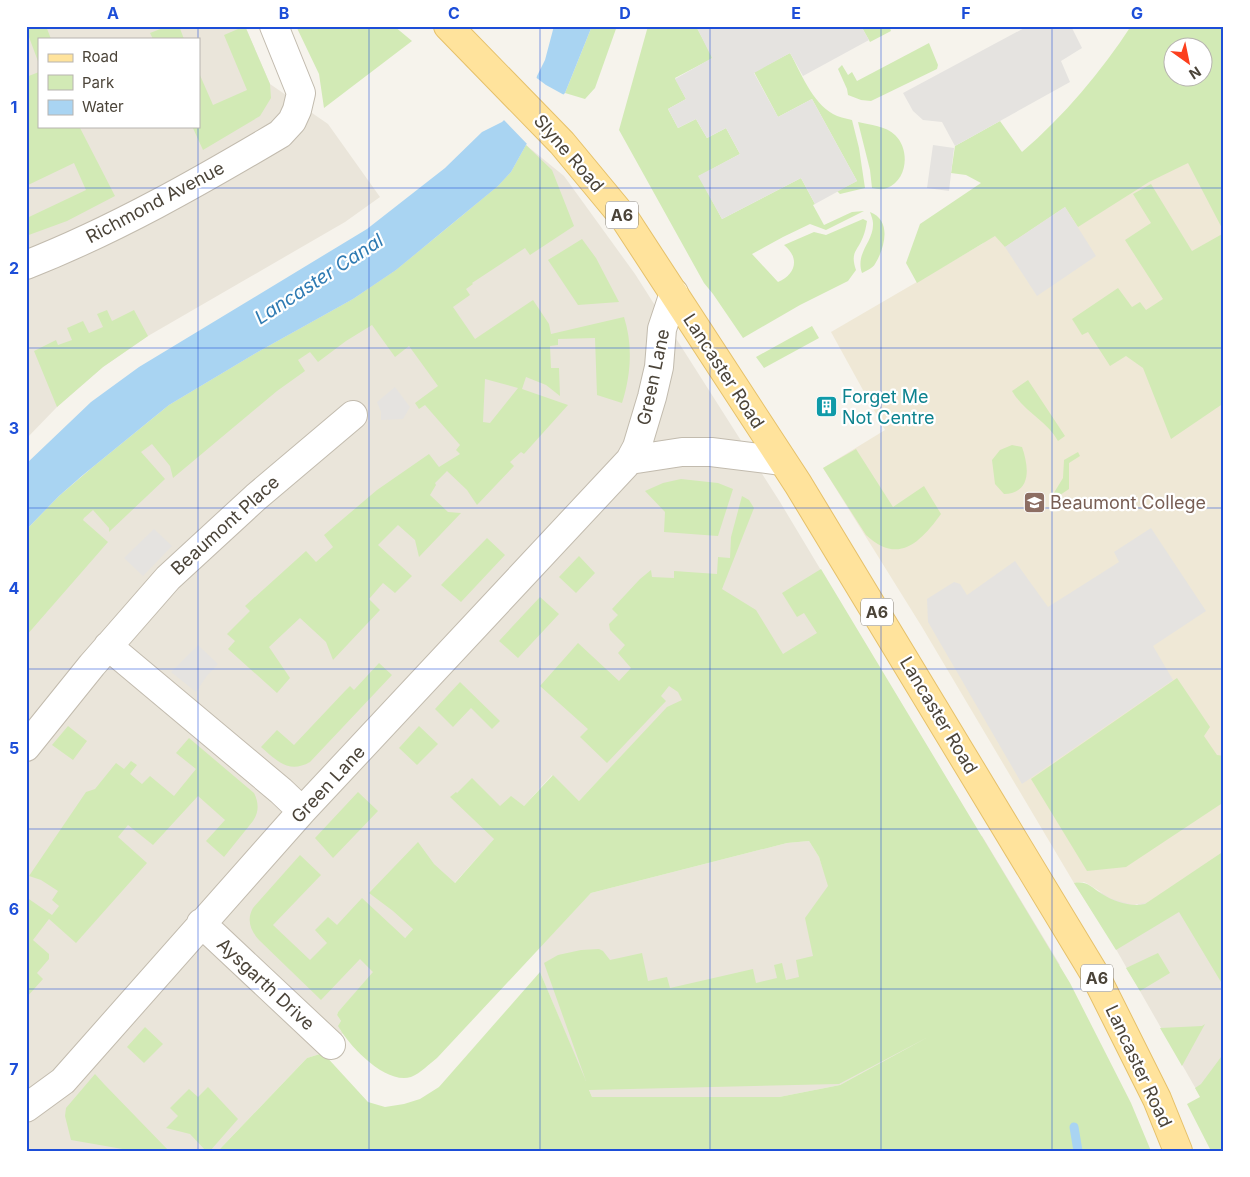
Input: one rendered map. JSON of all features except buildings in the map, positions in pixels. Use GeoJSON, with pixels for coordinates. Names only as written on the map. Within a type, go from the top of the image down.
{"type":"FeatureCollection","features":[{"type":"Feature","properties":{"kind":"main road","name":"Slyne Road"},"geometry":{"type":"LineString","coordinates":[[448,26],[562,143],[625,219],[674,293]]}},
{"type":"Feature","properties":{"kind":"main road","name":"Lancaster Road"},"geometry":{"type":"LineString","coordinates":[[674,293],[798,484],[870,600],[1094,973],[1157,1099],[1178,1151]]}},
{"type":"Feature","properties":{"kind":"street","name":"Richmond Avenue"},"geometry":{"type":"LineString","coordinates":[[26,264],[53,254],[161,201],[280,134],[292,121],[301,93],[274,26]]}},
{"type":"Feature","properties":{"kind":"street","name":"Green Lane"},"geometry":{"type":"LineString","coordinates":[[26,1108],[63,1082],[201,923],[302,811],[630,460],[637,447],[652,397],[659,367],[662,329],[674,293]]}},
{"type":"Feature","properties":{"kind":"street","name":"Beaumont Place"},"geometry":{"type":"LineString","coordinates":[[26,747],[108,646],[168,578],[256,496],[353,415]]}},
{"type":"Feature","properties":{"kind":"street"},"geometry":{"type":"LineString","coordinates":[[630,460],[682,452],[711,452],[782,461]]}},
{"type":"Feature","properties":{"kind":"street"},"geometry":{"type":"LineString","coordinates":[[108,646],[281,791],[302,811]]}},
{"type":"Feature","properties":{"kind":"street","name":"Aysgarth Drive"},"geometry":{"type":"LineString","coordinates":[[201,923],[331,1045]]}},
{"type":"Feature","properties":{"kind":"shaded area"},"geometry":{"type":"Polygon","coordinates":[[[26,26],[245,26],[270,84],[328,124],[380,197],[345,222],[148,336],[103,367],[57,407],[26,439],[26,26]]]}},
{"type":"Feature","properties":{"kind":"shaded area"},"geometry":{"type":"Polygon","coordinates":[[[696,26],[861,26],[869,40],[803,76],[790,53],[754,73],[778,117],[812,99],[857,181],[815,204],[801,178],[722,219],[698,176],[740,154],[726,128],[707,138],[696,119],[678,128],[668,109],[686,99],[675,79],[712,58],[696,26]]]}},
{"type":"Feature","properties":{"kind":"shaded area"},"geometry":{"type":"Polygon","coordinates":[[[1028,26],[1071,26],[1082,48],[1061,61],[1070,82],[955,146],[942,122],[923,120],[913,111],[903,93],[1028,26]]]}},
{"type":"Feature","properties":{"kind":"shaded area","name":"Beaumont College"},"geometry":{"type":"Polygon","coordinates":[[[1224,37],[1224,851],[1149,902],[1133,905],[1110,898],[1084,882],[1074,883],[922,627],[823,468],[885,430],[831,332],[982,244],[1162,87],[1212,88],[1212,43],[1224,37]]]}},
{"type":"Feature","properties":{"kind":"shaded area"},"geometry":{"type":"Polygon","coordinates":[[[526,145],[564,176],[635,274],[780,502],[861,637],[668,707],[579,801],[552,775],[338,1012],[337,1015],[341,1021],[340,1030],[343,1033],[323,1053],[307,1058],[218,1151],[26,1151],[26,530],[169,405],[256,353],[353,299],[448,229],[511,172],[526,145]]]}},
{"type":"Feature","properties":{"kind":"shaded area"},"geometry":{"type":"Polygon","coordinates":[[[933,145],[954,148],[949,191],[927,188],[933,145]]]}},
{"type":"Feature","properties":{"kind":"shaded area"},"geometry":{"type":"Polygon","coordinates":[[[1065,207],[1096,256],[1037,296],[1005,247],[1065,207]]]}},
{"type":"Feature","properties":{"kind":"shaded area"},"geometry":{"type":"Polygon","coordinates":[[[395,387],[410,407],[403,419],[381,420],[381,412],[377,402],[395,387]]]}},
{"type":"Feature","properties":{"kind":"shaded area"},"geometry":{"type":"Polygon","coordinates":[[[1151,528],[1206,611],[1153,646],[1173,680],[1022,784],[928,622],[927,599],[954,582],[960,584],[967,595],[1015,561],[1048,607],[1119,562],[1114,552],[1151,528]]]}},
{"type":"Feature","properties":{"kind":"shaded area"},"geometry":{"type":"Polygon","coordinates":[[[154,529],[172,546],[143,576],[124,558],[154,529]]]}},
{"type":"Feature","properties":{"kind":"shaded area"},"geometry":{"type":"Polygon","coordinates":[[[198,645],[218,664],[196,692],[171,672],[198,645]]]}},
{"type":"Feature","properties":{"kind":"shaded area"},"geometry":{"type":"Polygon","coordinates":[[[982,836],[1060,965],[840,1085],[779,1097],[592,1097],[540,972],[539,948],[591,893],[787,843],[809,841],[819,857],[829,886],[982,836]]]}},
{"type":"Feature","properties":{"kind":"shaded area"},"geometry":{"type":"Polygon","coordinates":[[[1224,851],[1224,1138],[1109,937],[1074,883],[1137,905],[1224,851]]]}},
{"type":"Feature","properties":{"kind":"green space"},"geometry":{"type":"Polygon","coordinates":[[[26,26],[46,26],[51,38],[38,38],[38,61],[29,37],[26,37],[26,26]]]}},
{"type":"Feature","properties":{"kind":"green space"},"geometry":{"type":"Polygon","coordinates":[[[168,26],[179,26],[184,38],[152,38],[150,33],[168,26]]]}},
{"type":"Feature","properties":{"kind":"green space"},"geometry":{"type":"Polygon","coordinates":[[[245,26],[270,84],[271,98],[260,116],[203,150],[193,128],[200,128],[200,75],[213,105],[247,90],[224,35],[245,26]]]}},
{"type":"Feature","properties":{"kind":"green space"},"geometry":{"type":"Polygon","coordinates":[[[296,26],[394,26],[412,41],[324,108],[319,74],[296,26]]]}},
{"type":"Feature","properties":{"kind":"green space"},"geometry":{"type":"Polygon","coordinates":[[[592,26],[617,26],[595,88],[585,99],[565,93],[592,26]]]}},
{"type":"Feature","properties":{"kind":"green space"},"geometry":{"type":"Polygon","coordinates":[[[648,26],[696,26],[713,58],[675,78],[686,99],[668,109],[678,128],[696,119],[707,138],[726,128],[740,154],[699,176],[722,219],[801,178],[824,225],[852,212],[864,211],[826,230],[810,224],[752,254],[778,282],[789,275],[794,265],[792,255],[784,245],[814,232],[826,235],[863,219],[867,221],[863,237],[854,256],[856,270],[848,281],[800,305],[743,338],[704,283],[619,130],[648,26]]]}},
{"type":"Feature","properties":{"kind":"green space"},"geometry":{"type":"Polygon","coordinates":[[[861,26],[889,26],[891,31],[870,42],[861,26]]]}},
{"type":"Feature","properties":{"kind":"green space"},"geometry":{"type":"Polygon","coordinates":[[[1131,26],[1224,26],[1224,232],[1188,163],[1149,182],[1078,227],[1065,207],[1005,247],[995,236],[917,283],[906,263],[920,224],[981,183],[966,175],[951,173],[955,146],[1000,121],[1022,152],[1053,124],[1094,77],[1131,26]]]}},
{"type":"Feature","properties":{"kind":"green space"},"geometry":{"type":"Polygon","coordinates":[[[929,43],[938,65],[937,69],[871,101],[861,100],[848,95],[838,69],[842,65],[848,75],[852,72],[857,81],[929,43]]]}},
{"type":"Feature","properties":{"kind":"green space"},"geometry":{"type":"Polygon","coordinates":[[[790,53],[813,95],[819,102],[833,114],[852,120],[859,148],[865,188],[840,194],[837,191],[857,181],[812,99],[778,117],[754,72],[790,53]]]}},
{"type":"Feature","properties":{"kind":"green space"},"geometry":{"type":"Polygon","coordinates":[[[38,72],[38,128],[80,128],[115,196],[67,221],[26,236],[26,212],[29,217],[86,190],[74,163],[26,186],[26,77],[38,72]]]}},
{"type":"Feature","properties":{"kind":"green space"},"geometry":{"type":"Polygon","coordinates":[[[858,122],[887,130],[900,141],[905,156],[903,171],[894,184],[887,188],[872,188],[870,170],[858,122]]]}},
{"type":"Feature","properties":{"kind":"green space"},"geometry":{"type":"Polygon","coordinates":[[[526,145],[552,170],[574,226],[530,255],[525,248],[472,283],[466,289],[470,295],[453,307],[475,339],[533,300],[549,324],[551,334],[624,317],[629,338],[630,360],[622,403],[597,395],[595,338],[558,339],[558,345],[550,346],[551,368],[559,368],[560,396],[546,385],[526,377],[522,389],[568,405],[524,454],[521,452],[510,462],[514,466],[477,505],[467,490],[447,471],[435,483],[436,485],[430,495],[448,512],[461,513],[419,557],[415,540],[398,525],[378,545],[412,576],[395,593],[383,583],[369,599],[380,610],[333,660],[326,642],[300,618],[269,647],[290,678],[277,693],[228,649],[235,641],[227,634],[250,611],[245,606],[306,551],[316,562],[333,547],[324,535],[377,490],[429,454],[439,467],[460,454],[456,450],[460,445],[425,405],[419,409],[415,403],[438,386],[409,346],[395,357],[372,325],[318,362],[310,352],[298,360],[305,371],[277,391],[173,478],[170,466],[152,444],[141,452],[165,479],[109,532],[109,528],[93,510],[84,518],[83,520],[108,542],[26,636],[26,530],[59,496],[169,405],[256,353],[353,299],[396,270],[498,186],[511,172],[526,145]],[[485,379],[483,422],[490,423],[518,388],[485,379]]]}},
{"type":"Feature","properties":{"kind":"green space"},"geometry":{"type":"Polygon","coordinates":[[[1151,184],[1192,251],[1224,233],[1224,403],[1171,439],[1143,368],[1126,356],[1110,366],[1088,332],[1082,335],[1072,319],[1118,288],[1132,307],[1140,302],[1146,310],[1163,299],[1125,240],[1151,223],[1133,194],[1151,184]]]}},
{"type":"Feature","properties":{"kind":"green space"},"geometry":{"type":"Polygon","coordinates":[[[870,212],[881,221],[884,228],[884,243],[879,258],[874,265],[862,273],[861,259],[873,230],[870,212]]]}},
{"type":"Feature","properties":{"kind":"green space"},"geometry":{"type":"Polygon","coordinates":[[[582,239],[596,258],[619,302],[578,305],[548,260],[582,239]]]}},
{"type":"Feature","properties":{"kind":"green space"},"geometry":{"type":"Polygon","coordinates":[[[107,310],[112,321],[134,310],[148,336],[103,367],[57,407],[34,351],[56,340],[58,345],[72,340],[67,328],[83,321],[89,333],[103,327],[97,314],[107,310]]]}},
{"type":"Feature","properties":{"kind":"green space"},"geometry":{"type":"Polygon","coordinates":[[[812,326],[819,338],[764,368],[756,357],[812,326]]]}},
{"type":"Feature","properties":{"kind":"green space"},"geometry":{"type":"Polygon","coordinates":[[[1028,380],[1065,436],[1058,441],[1012,391],[1028,380]]]}},
{"type":"Feature","properties":{"kind":"green space"},"geometry":{"type":"Polygon","coordinates":[[[1012,445],[1022,447],[1027,470],[1026,478],[1020,489],[1013,493],[1004,494],[995,484],[992,460],[1000,450],[1012,445]]]}},
{"type":"Feature","properties":{"kind":"green space"},"geometry":{"type":"Polygon","coordinates":[[[856,449],[893,507],[924,486],[941,514],[925,534],[908,547],[888,548],[878,544],[866,535],[823,468],[856,449]]]}},
{"type":"Feature","properties":{"kind":"green space"},"geometry":{"type":"Polygon","coordinates":[[[1078,452],[1080,456],[1069,463],[1069,489],[1054,499],[1052,496],[1063,478],[1064,460],[1078,452]]]}},
{"type":"Feature","properties":{"kind":"green space"},"geometry":{"type":"Polygon","coordinates":[[[681,479],[718,483],[733,489],[718,536],[664,532],[665,512],[645,491],[663,483],[681,479]]]}},
{"type":"Feature","properties":{"kind":"green space"},"geometry":{"type":"Polygon","coordinates":[[[742,496],[749,500],[754,508],[722,589],[756,610],[783,654],[817,633],[804,613],[797,617],[782,593],[821,569],[1070,983],[1131,1103],[1151,1151],[218,1151],[307,1058],[323,1053],[368,1102],[385,1107],[420,1099],[439,1087],[540,972],[586,1081],[544,963],[558,955],[581,950],[599,949],[610,960],[642,953],[648,981],[667,977],[670,988],[753,969],[756,983],[777,978],[774,965],[782,963],[786,980],[799,977],[796,960],[813,956],[805,918],[828,886],[819,857],[809,841],[787,843],[591,893],[437,1058],[415,1075],[401,1078],[380,1070],[369,1062],[351,1044],[338,1026],[341,1021],[337,1015],[338,1012],[373,972],[360,959],[321,1000],[259,940],[252,929],[250,921],[253,908],[300,855],[321,875],[273,925],[310,960],[327,943],[315,930],[328,917],[337,925],[362,898],[405,938],[413,929],[369,893],[418,842],[434,864],[455,883],[494,839],[450,797],[457,793],[472,778],[500,806],[511,796],[524,806],[553,775],[579,801],[667,707],[682,700],[678,692],[669,686],[661,696],[666,701],[607,763],[580,737],[588,729],[540,686],[578,643],[619,681],[631,668],[618,653],[625,645],[610,630],[609,624],[618,615],[612,609],[651,570],[652,577],[674,578],[674,571],[717,574],[718,557],[730,558],[731,537],[742,496]],[[928,1037],[839,1084],[589,1090],[592,1097],[779,1097],[840,1085],[928,1037]]]}},
{"type":"Feature","properties":{"kind":"green space"},"geometry":{"type":"Polygon","coordinates":[[[487,538],[505,555],[461,602],[441,585],[487,538]]]}},
{"type":"Feature","properties":{"kind":"green space"},"geometry":{"type":"Polygon","coordinates":[[[579,556],[595,573],[576,593],[559,577],[579,556]]]}},
{"type":"Feature","properties":{"kind":"green space"},"geometry":{"type":"Polygon","coordinates":[[[540,597],[559,614],[518,658],[499,641],[540,597]]]}},
{"type":"Feature","properties":{"kind":"green space"},"geometry":{"type":"Polygon","coordinates":[[[379,663],[392,675],[310,762],[296,767],[289,766],[278,761],[261,747],[277,730],[294,745],[350,686],[354,690],[379,663]]]}},
{"type":"Feature","properties":{"kind":"green space"},"geometry":{"type":"Polygon","coordinates":[[[1177,678],[1210,727],[1204,736],[1217,755],[1224,756],[1224,802],[1126,867],[1087,871],[1031,779],[1177,678]]]}},
{"type":"Feature","properties":{"kind":"green space"},"geometry":{"type":"Polygon","coordinates":[[[460,682],[500,721],[492,729],[471,708],[453,727],[435,709],[460,682]]]}},
{"type":"Feature","properties":{"kind":"green space"},"geometry":{"type":"Polygon","coordinates":[[[68,726],[87,741],[73,760],[52,745],[68,726]]]}},
{"type":"Feature","properties":{"kind":"green space"},"geometry":{"type":"Polygon","coordinates":[[[419,726],[438,744],[417,765],[399,748],[419,726]]]}},
{"type":"Feature","properties":{"kind":"green space"},"geometry":{"type":"Polygon","coordinates":[[[189,738],[254,793],[258,807],[253,821],[224,857],[206,841],[225,820],[198,796],[153,845],[128,825],[118,837],[147,863],[76,943],[49,919],[33,940],[49,954],[49,959],[37,973],[43,979],[26,998],[26,897],[52,915],[59,906],[52,900],[58,891],[41,880],[29,876],[86,792],[95,789],[116,763],[124,769],[131,761],[137,765],[130,774],[142,784],[150,776],[174,796],[196,769],[176,753],[189,738]]]}},
{"type":"Feature","properties":{"kind":"green space"},"geometry":{"type":"Polygon","coordinates":[[[358,792],[378,811],[333,858],[315,838],[358,792]]]}},
{"type":"Feature","properties":{"kind":"green space"},"geometry":{"type":"Polygon","coordinates":[[[1224,851],[1224,987],[1179,912],[1116,950],[1074,883],[1086,884],[1107,897],[1123,903],[1145,904],[1224,851]]]}},
{"type":"Feature","properties":{"kind":"green space"},"geometry":{"type":"Polygon","coordinates":[[[1158,953],[1170,973],[1140,991],[1126,968],[1158,953]]]}},
{"type":"Feature","properties":{"kind":"green space"},"geometry":{"type":"Polygon","coordinates":[[[1205,1024],[1182,1066],[1160,1028],[1202,1026],[1205,1024]]]}},
{"type":"Feature","properties":{"kind":"green space"},"geometry":{"type":"Polygon","coordinates":[[[145,1027],[163,1044],[144,1063],[127,1047],[145,1027]]]}},
{"type":"Feature","properties":{"kind":"green space"},"geometry":{"type":"Polygon","coordinates":[[[1224,1053],[1224,1151],[1211,1151],[1187,1104],[1200,1097],[1195,1088],[1201,1084],[1224,1053]]]}},
{"type":"Feature","properties":{"kind":"green space"},"geometry":{"type":"Polygon","coordinates":[[[95,1074],[169,1151],[134,1151],[71,1140],[65,1116],[66,1108],[95,1074]]]}},
{"type":"Feature","properties":{"kind":"green space"},"geometry":{"type":"Polygon","coordinates":[[[208,1087],[238,1119],[210,1151],[206,1151],[190,1134],[166,1128],[178,1116],[170,1108],[189,1089],[198,1097],[208,1087]]]}},
{"type":"Feature","properties":{"kind":"water","name":"Lancaster Canal"},"geometry":{"type":"Polygon","coordinates":[[[554,26],[592,26],[565,93],[552,106],[526,145],[511,172],[498,186],[396,270],[353,299],[256,353],[169,405],[83,475],[59,496],[26,530],[26,464],[91,402],[139,367],[367,229],[445,168],[482,132],[502,122],[533,92],[537,76],[545,60],[554,26]]]}},
{"type":"Feature","properties":{"kind":"pier"},"geometry":{"type":"Polygon","coordinates":[[[534,76],[566,96],[554,107],[529,146],[502,118],[531,90],[534,76]]]}},
{"type":"Feature","properties":{"kind":"waterway"},"geometry":{"type":"LineString","coordinates":[[1074,1127],[1078,1151]]}},
{"type":"Feature","properties":{"kind":"place","name":"Forget Me Not Centre"},"geometry":{"type":"Point","coordinates":[826,406]}},
{"type":"Feature","properties":{"kind":"place","name":"Beaumont College"},"geometry":{"type":"Point","coordinates":[1034,502]}}]}
